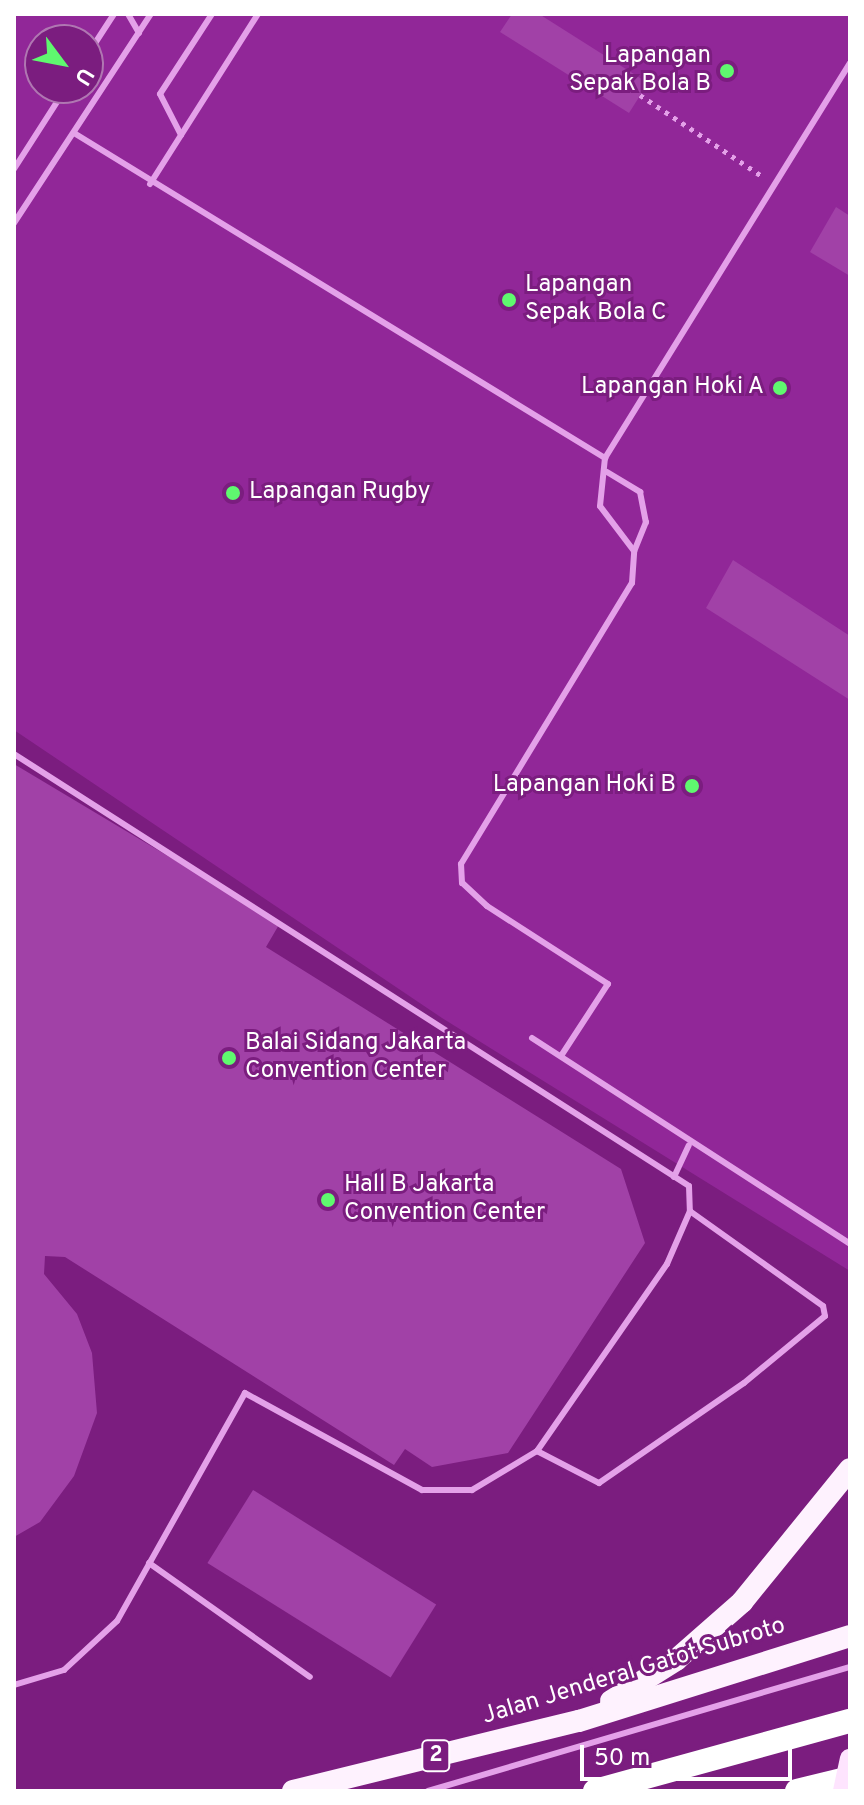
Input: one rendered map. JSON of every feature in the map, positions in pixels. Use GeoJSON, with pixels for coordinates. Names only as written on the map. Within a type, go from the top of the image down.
{"type":"FeatureCollection","features":[{"type":"Feature","properties":{"kind":"highway"},"geometry":{"type":"LineString","coordinates":[[579,1721],[676,1660],[742,1602],[850,1469]]}},
{"type":"Feature","properties":{"kind":"highway","name":"Jalan Jenderal Gatot Subroto"},"geometry":{"type":"LineString","coordinates":[[293,1791],[579,1721],[850,1636]]}},
{"type":"Feature","properties":{"kind":"highway"},"geometry":{"type":"LineString","coordinates":[[595,1791],[850,1721]]}},
{"type":"Feature","properties":{"kind":"highway"},"geometry":{"type":"LineString","coordinates":[[797,1791],[850,1778]]}},
{"type":"Feature","properties":{"kind":"main road"},"geometry":{"type":"LineString","coordinates":[[843,1791],[850,1759]]}},
{"type":"Feature","properties":{"kind":"lane"},"geometry":{"type":"LineString","coordinates":[[128,14],[139,33]]}},
{"type":"Feature","properties":{"kind":"lane"},"geometry":{"type":"LineString","coordinates":[[14,223],[151,14]]}},
{"type":"Feature","properties":{"kind":"lane"},"geometry":{"type":"LineString","coordinates":[[181,135],[160,94],[212,14]]}},
{"type":"Feature","properties":{"kind":"lane"},"geometry":{"type":"LineString","coordinates":[[150,184],[258,14]]}},
{"type":"Feature","properties":{"kind":"lane"},"geometry":{"type":"LineString","coordinates":[[634,551],[600,506],[607,472],[605,458],[850,63]]}},
{"type":"Feature","properties":{"kind":"lane"},"geometry":{"type":"LineString","coordinates":[[14,168],[56,104]]}},
{"type":"Feature","properties":{"kind":"lane"},"geometry":{"type":"LineString","coordinates":[[74,133],[150,184],[605,458]]}},
{"type":"Feature","properties":{"kind":"lane"},"geometry":{"type":"LineString","coordinates":[[561,1056],[608,984],[487,906],[462,883],[461,864],[618,614],[634,551],[646,522],[640,492],[607,472]]}},
{"type":"Feature","properties":{"kind":"lane"},"geometry":{"type":"LineString","coordinates":[[14,754],[689,1186],[690,1211],[667,1264],[537,1451],[472,1490],[422,1490],[245,1393],[117,1621],[83,1656],[44,1679],[14,1685]]}},
{"type":"Feature","properties":{"kind":"lane"},"geometry":{"type":"LineString","coordinates":[[532,1038],[689,1145],[850,1244]]}},
{"type":"Feature","properties":{"kind":"lane"},"geometry":{"type":"LineString","coordinates":[[674,1177],[689,1145]]}},
{"type":"Feature","properties":{"kind":"lane"},"geometry":{"type":"LineString","coordinates":[[537,1451],[599,1483],[744,1383],[825,1316],[823,1306],[690,1211]]}},
{"type":"Feature","properties":{"kind":"lane"},"geometry":{"type":"LineString","coordinates":[[149,1563],[310,1677]]}},
{"type":"Feature","properties":{"kind":"lane"},"geometry":{"type":"LineString","coordinates":[[428,1791],[850,1667]]}},
{"type":"Feature","properties":{"kind":"path"},"geometry":{"type":"LineString","coordinates":[[640,95],[774,184]]}},
{"type":"Feature","properties":{"kind":"shaded area"},"geometry":{"type":"Polygon","coordinates":[[[14,14],[850,14],[850,1271],[442,1018],[14,730],[14,14]]]}},
{"type":"Feature","properties":{"kind":"building"},"geometry":{"type":"Polygon","coordinates":[[[512,14],[539,14],[648,83],[629,113],[500,32],[512,14]]]}},
{"type":"Feature","properties":{"kind":"building"},"geometry":{"type":"Polygon","coordinates":[[[836,207],[850,216],[850,276],[810,252],[836,207]]]}},
{"type":"Feature","properties":{"kind":"building"},"geometry":{"type":"Polygon","coordinates":[[[733,560],[850,636],[850,700],[706,608],[733,560]]]}},
{"type":"Feature","properties":{"kind":"building","name":"Balai Sidang Jakarta Convention Center"},"geometry":{"type":"Polygon","coordinates":[[[14,764],[280,923],[266,947],[621,1169],[645,1243],[508,1453],[432,1467],[405,1449],[394,1465],[65,1257],[45,1256],[44,1274],[77,1314],[92,1353],[97,1413],[74,1476],[40,1522],[14,1537],[14,764]]]}},
{"type":"Feature","properties":{"kind":"building"},"geometry":{"type":"Polygon","coordinates":[[[253,1490],[436,1604],[391,1677],[207,1563],[253,1490]]]}},
{"type":"Feature","properties":{"kind":"place","name":"Lapangan Sepak Bola B"},"geometry":{"type":"Point","coordinates":[727,71]}},
{"type":"Feature","properties":{"kind":"place","name":"Lapangan Sepak Bola C"},"geometry":{"type":"Point","coordinates":[509,300]}},
{"type":"Feature","properties":{"kind":"place","name":"Lapangan Hoki A"},"geometry":{"type":"Point","coordinates":[780,388]}},
{"type":"Feature","properties":{"kind":"place","name":"Lapangan Rugby"},"geometry":{"type":"Point","coordinates":[233,493]}},
{"type":"Feature","properties":{"kind":"place","name":"Lapangan Hoki B"},"geometry":{"type":"Point","coordinates":[692,786]}},
{"type":"Feature","properties":{"kind":"place","name":"Balai Sidang Jakarta Convention Center"},"geometry":{"type":"Point","coordinates":[229,1058]}},
{"type":"Feature","properties":{"kind":"place","name":"Hall B Jakarta Convention Center"},"geometry":{"type":"Point","coordinates":[328,1200]}}]}
